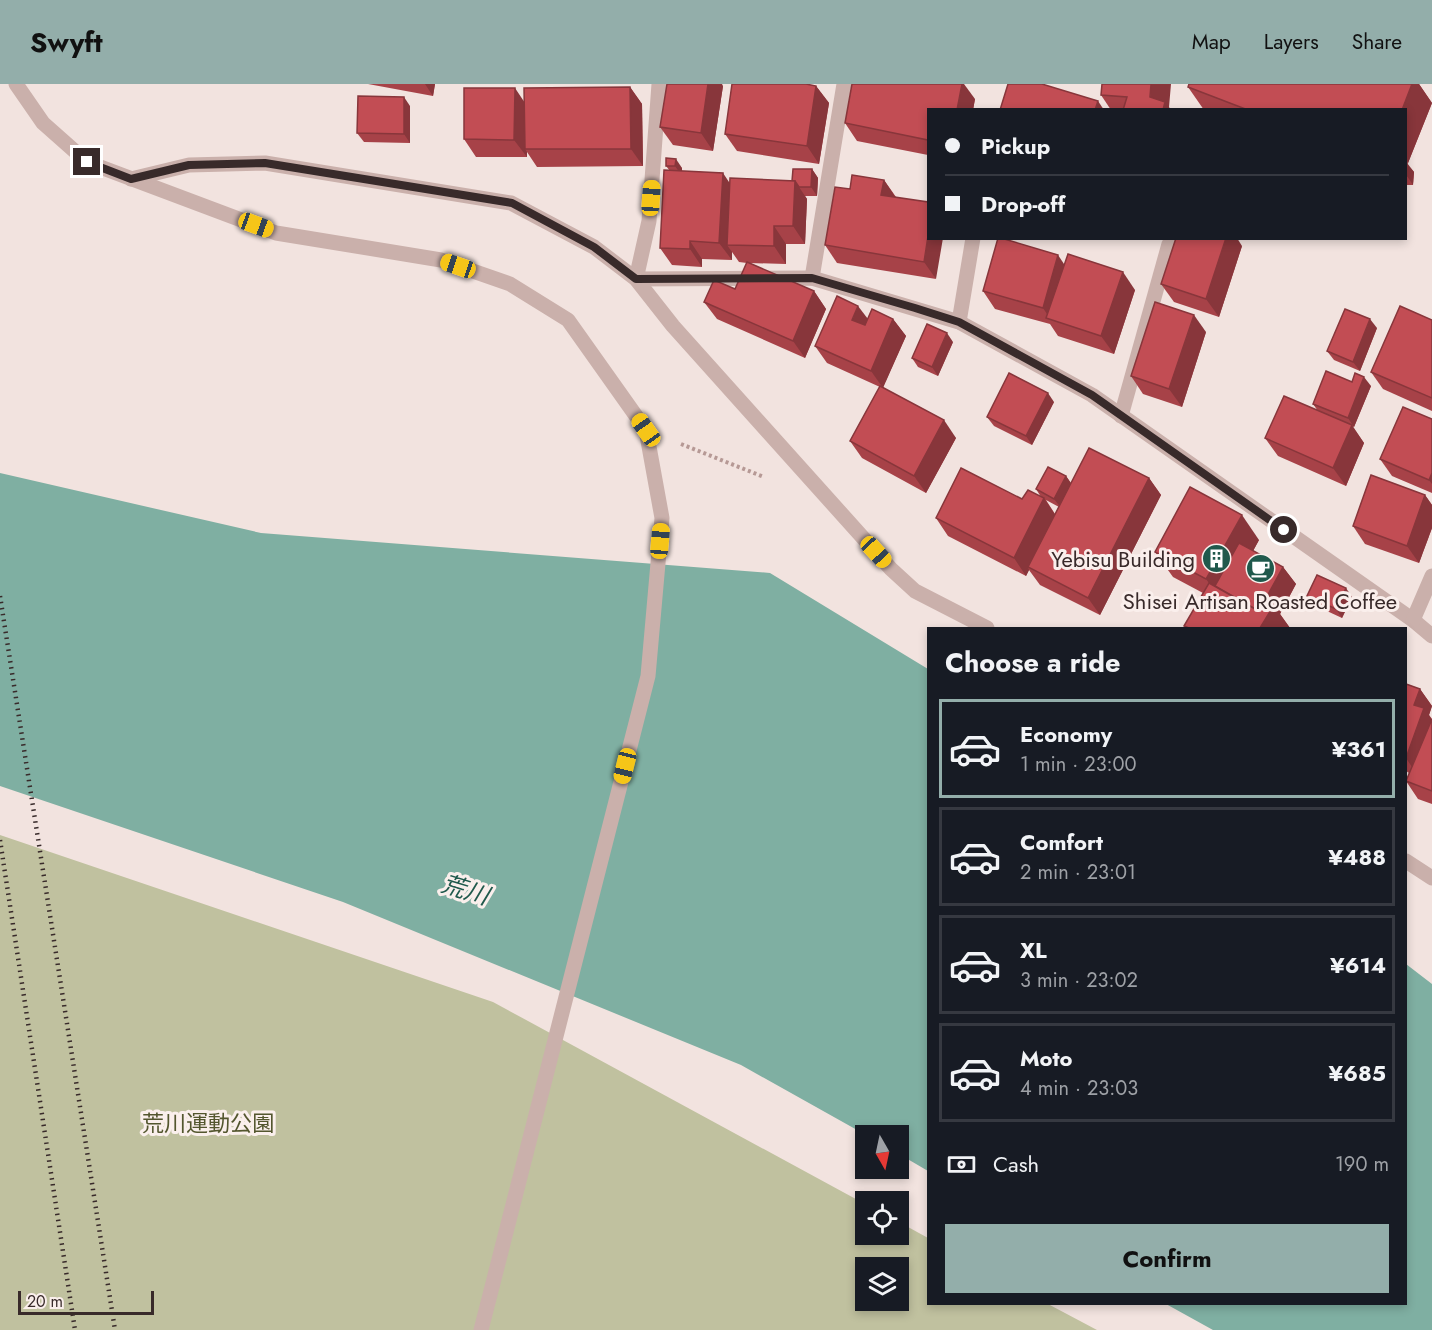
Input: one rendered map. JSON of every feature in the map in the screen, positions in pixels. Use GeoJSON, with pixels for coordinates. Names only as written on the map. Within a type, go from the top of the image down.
{"type":"FeatureCollection","features":[{"type":"Feature","properties":{"kind":"street"},"geometry":{"type":"LineString","coordinates":[[16,84],[43,123],[87,162],[276,233],[441,260],[510,284],[568,320],[646,430],[662,518],[648,676],[481,1330]]}},
{"type":"Feature","properties":{"kind":"street"},"geometry":{"type":"LineString","coordinates":[[636,279],[650,221],[659,84]]}},
{"type":"Feature","properties":{"kind":"street"},"geometry":{"type":"LineString","coordinates":[[812,278],[844,84]]}},
{"type":"Feature","properties":{"kind":"street"},"geometry":{"type":"LineString","coordinates":[[131,179],[189,165],[265,163],[512,203],[594,247],[636,279],[673,326],[891,569],[915,591],[985,627]]}},
{"type":"Feature","properties":{"kind":"street"},"geometry":{"type":"LineString","coordinates":[[959,322],[973,240]]}},
{"type":"Feature","properties":{"kind":"street"},"geometry":{"type":"LineString","coordinates":[[1121,416],[1169,244]]}},
{"type":"Feature","properties":{"kind":"street"},"geometry":{"type":"LineString","coordinates":[[636,279],[812,278],[959,322],[1092,395],[1413,620],[1432,636]]}},
{"type":"Feature","properties":{"kind":"street"},"geometry":{"type":"LineString","coordinates":[[1413,620],[1432,576]]}},
{"type":"Feature","properties":{"kind":"street"},"geometry":{"type":"LineString","coordinates":[[1407,862],[1432,878]]}},
{"type":"Feature","properties":{"kind":"path"},"geometry":{"type":"LineString","coordinates":[[646,430],[766,478]]}},
{"type":"Feature","properties":{"kind":"green space","name":"荒川運動公園"},"geometry":{"type":"Polygon","coordinates":[[[0,835],[493,1002],[855,1199],[855,1245],[909,1245],[909,1228],[927,1237],[927,1305],[1050,1305],[1097,1330],[0,1330],[0,835]]]}},
{"type":"Feature","properties":{"kind":"water","name":"荒川"},"geometry":{"type":"Polygon","coordinates":[[[0,473],[261,533],[770,573],[927,668],[927,1170],[909,1160],[909,1125],[855,1125],[855,1129],[741,1065],[343,902],[0,786],[0,473]]]}},
{"type":"Feature","properties":{"kind":"water"},"geometry":{"type":"Polygon","coordinates":[[[1407,965],[1432,984],[1432,1330],[1213,1330],[1168,1305],[1407,1305],[1407,965]]]}},
{"type":"Feature","properties":{"kind":"building"},"geometry":{"type":"Polygon","coordinates":[[[667,84],[708,84],[701,133],[660,127],[667,84]]]}},
{"type":"Feature","properties":{"kind":"building"},"geometry":{"type":"Polygon","coordinates":[[[732,84],[816,86],[807,146],[725,134],[732,84]]]}},
{"type":"Feature","properties":{"kind":"building"},"geometry":{"type":"Polygon","coordinates":[[[852,84],[962,84],[957,108],[927,108],[927,140],[845,123],[852,84]]]}},
{"type":"Feature","properties":{"kind":"building"},"geometry":{"type":"Polygon","coordinates":[[[1008,84],[1042,84],[1098,101],[1096,108],[1001,108],[1008,84]]]}},
{"type":"Feature","properties":{"kind":"building"},"geometry":{"type":"Polygon","coordinates":[[[1102,84],[1151,84],[1150,97],[1165,102],[1164,108],[1124,108],[1127,97],[1101,95],[1102,84]]]}},
{"type":"Feature","properties":{"kind":"building"},"geometry":{"type":"Polygon","coordinates":[[[1189,84],[1412,84],[1403,108],[1243,108],[1188,87],[1189,84]]]}},
{"type":"Feature","properties":{"kind":"building"},"geometry":{"type":"Polygon","coordinates":[[[630,87],[631,149],[525,149],[524,88],[630,87]]]}},
{"type":"Feature","properties":{"kind":"building"},"geometry":{"type":"Polygon","coordinates":[[[464,88],[515,88],[514,140],[464,139],[464,88]]]}},
{"type":"Feature","properties":{"kind":"building"},"geometry":{"type":"Polygon","coordinates":[[[358,96],[404,97],[404,134],[357,133],[358,96]]]}},
{"type":"Feature","properties":{"kind":"building"},"geometry":{"type":"Polygon","coordinates":[[[666,158],[676,159],[675,166],[666,166],[666,158]]]}},
{"type":"Feature","properties":{"kind":"building"},"geometry":{"type":"Polygon","coordinates":[[[793,169],[812,169],[811,187],[799,187],[795,181],[792,181],[793,169]]]}},
{"type":"Feature","properties":{"kind":"building"},"geometry":{"type":"Polygon","coordinates":[[[664,170],[723,173],[719,243],[690,241],[690,249],[660,248],[664,170]]]}},
{"type":"Feature","properties":{"kind":"building"},"geometry":{"type":"Polygon","coordinates":[[[852,175],[884,180],[881,195],[927,202],[927,240],[924,262],[825,245],[835,187],[850,189],[852,175]]]}},
{"type":"Feature","properties":{"kind":"building"},"geometry":{"type":"Polygon","coordinates":[[[730,178],[795,181],[793,226],[774,226],[774,246],[727,245],[730,178]]]}},
{"type":"Feature","properties":{"kind":"building"},"geometry":{"type":"Polygon","coordinates":[[[997,240],[1008,240],[1058,255],[1043,308],[983,291],[997,240]]]}},
{"type":"Feature","properties":{"kind":"building"},"geometry":{"type":"Polygon","coordinates":[[[1175,240],[1225,240],[1206,299],[1161,284],[1175,240]]]}},
{"type":"Feature","properties":{"kind":"building"},"geometry":{"type":"Polygon","coordinates":[[[1068,254],[1123,272],[1101,336],[1046,318],[1068,254]]]}},
{"type":"Feature","properties":{"kind":"building"},"geometry":{"type":"Polygon","coordinates":[[[747,262],[814,291],[793,341],[704,302],[714,280],[735,289],[747,262]]]}},
{"type":"Feature","properties":{"kind":"building"},"geometry":{"type":"Polygon","coordinates":[[[837,296],[858,306],[852,320],[865,325],[872,309],[893,319],[871,371],[815,346],[837,296]]]}},
{"type":"Feature","properties":{"kind":"building"},"geometry":{"type":"Polygon","coordinates":[[[1155,302],[1194,315],[1169,389],[1131,376],[1155,302]]]}},
{"type":"Feature","properties":{"kind":"building"},"geometry":{"type":"Polygon","coordinates":[[[1400,306],[1432,320],[1432,398],[1371,372],[1400,306]]]}},
{"type":"Feature","properties":{"kind":"building"},"geometry":{"type":"Polygon","coordinates":[[[1345,309],[1370,319],[1353,362],[1327,351],[1345,309]]]}},
{"type":"Feature","properties":{"kind":"building"},"geometry":{"type":"Polygon","coordinates":[[[927,324],[947,333],[932,367],[912,358],[927,324]]]}},
{"type":"Feature","properties":{"kind":"building"},"geometry":{"type":"Polygon","coordinates":[[[1326,371],[1352,382],[1355,373],[1364,377],[1348,418],[1313,404],[1326,371]]]}},
{"type":"Feature","properties":{"kind":"building"},"geometry":{"type":"Polygon","coordinates":[[[1009,373],[1048,393],[1026,436],[987,417],[1009,373]]]}},
{"type":"Feature","properties":{"kind":"building"},"geometry":{"type":"Polygon","coordinates":[[[880,386],[944,420],[914,476],[850,441],[880,386]]]}},
{"type":"Feature","properties":{"kind":"building"},"geometry":{"type":"Polygon","coordinates":[[[1284,396],[1352,425],[1333,468],[1265,438],[1284,396]]]}},
{"type":"Feature","properties":{"kind":"building"},"geometry":{"type":"Polygon","coordinates":[[[1403,407],[1432,419],[1432,473],[1429,480],[1380,459],[1403,407]]]}},
{"type":"Feature","properties":{"kind":"building"},"geometry":{"type":"Polygon","coordinates":[[[1089,448],[1149,478],[1088,598],[1028,567],[1089,448]]]}},
{"type":"Feature","properties":{"kind":"building"},"geometry":{"type":"Polygon","coordinates":[[[1048,467],[1066,476],[1054,499],[1036,489],[1048,467]]]}},
{"type":"Feature","properties":{"kind":"building"},"geometry":{"type":"Polygon","coordinates":[[[961,468],[1022,499],[1028,490],[1044,498],[1014,558],[936,518],[961,468]]]}},
{"type":"Feature","properties":{"kind":"building"},"geometry":{"type":"Polygon","coordinates":[[[1371,475],[1425,495],[1407,546],[1353,526],[1371,475]]]}},
{"type":"Feature","properties":{"kind":"building"},"geometry":{"type":"Polygon","coordinates":[[[1190,487],[1242,515],[1206,579],[1155,552],[1190,487]]]}},
{"type":"Feature","properties":{"kind":"building"},"geometry":{"type":"Polygon","coordinates":[[[1239,543],[1283,567],[1265,600],[1262,598],[1255,609],[1215,586],[1239,543]]]}},
{"type":"Feature","properties":{"kind":"building"},"geometry":{"type":"Polygon","coordinates":[[[1317,575],[1346,588],[1336,609],[1307,596],[1317,575]]]}},
{"type":"Feature","properties":{"kind":"building"},"geometry":{"type":"Polygon","coordinates":[[[1209,583],[1255,609],[1262,598],[1274,605],[1261,627],[1184,626],[1209,583]]]}},
{"type":"Feature","properties":{"kind":"building"},"geometry":{"type":"Polygon","coordinates":[[[1407,684],[1420,689],[1414,705],[1424,708],[1407,755],[1407,684]]]}},
{"type":"Feature","properties":{"kind":"building"},"geometry":{"type":"Polygon","coordinates":[[[1432,719],[1432,791],[1407,781],[1432,719]]]}},
{"type":"Feature","properties":{"kind":"railway"},"geometry":{"type":"LineString","coordinates":[[0,596],[115,1330]]}},
{"type":"Feature","properties":{"kind":"railway"},"geometry":{"type":"LineString","coordinates":[[0,840],[75,1330]]}},
{"type":"Feature","properties":{"kind":"place","name":"Yebisu Building"},"geometry":{"type":"Point","coordinates":[1216,559]}},
{"type":"Feature","properties":{"kind":"place","name":"Shisei Artisan Roasted Coffee"},"geometry":{"type":"Point","coordinates":[1260,569]}},
{"type":"Feature","properties":{"kind":"route"},"geometry":{"type":"LineString","coordinates":[[87,162],[131,179],[189,165],[265,163],[512,203],[594,247],[636,279],[812,278],[915,308],[959,322],[1092,395],[1284,530]]}}]}
